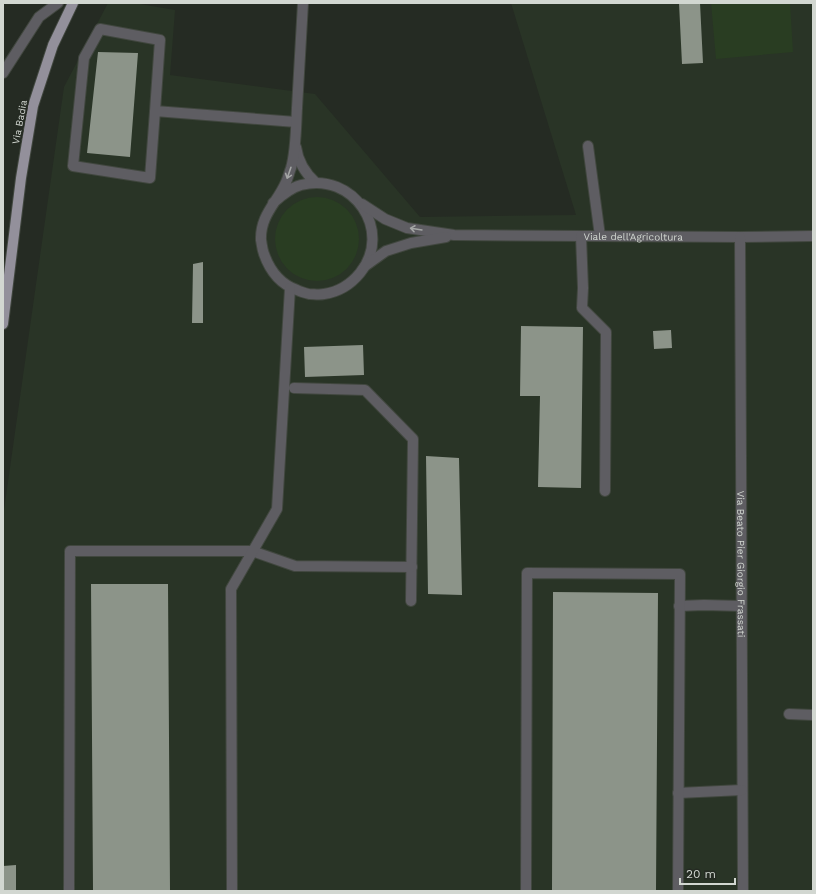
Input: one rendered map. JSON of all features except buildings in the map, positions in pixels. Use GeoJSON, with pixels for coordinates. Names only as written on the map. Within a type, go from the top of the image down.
{"type":"FeatureCollection","features":[{"type":"Feature","properties":{"kind":"main road","name":"Via Badia"},"geometry":{"type":"LineString","coordinates":[[3,324],[21,178],[33,106],[53,45],[73,3]]}},
{"type":"Feature","properties":{"kind":"street"},"geometry":{"type":"LineString","coordinates":[[3,73],[39,17],[58,3]]}},
{"type":"Feature","properties":{"kind":"street"},"geometry":{"type":"LineString","coordinates":[[273,203],[285,183],[291,166],[295,140],[303,3]]}},
{"type":"Feature","properties":{"kind":"street"},"geometry":{"type":"LineString","coordinates":[[100,28],[160,40],[155,111],[150,178],[73,166],[84,58],[100,28]]}},
{"type":"Feature","properties":{"kind":"street"},"geometry":{"type":"LineString","coordinates":[[155,111],[296,122]]}},
{"type":"Feature","properties":{"kind":"street"},"geometry":{"type":"LineString","coordinates":[[295,140],[300,165],[307,175],[316,183]]}},
{"type":"Feature","properties":{"kind":"street"},"geometry":{"type":"LineString","coordinates":[[588,146],[600,236]]}},
{"type":"Feature","properties":{"kind":"street","name":"Viale dell'Agricoltura"},"geometry":{"type":"LineString","coordinates":[[358,201],[368,216],[372,233],[372,250],[365,266],[354,280],[340,289],[324,294],[306,294],[290,288],[277,278],[267,264],[262,249],[261,233],[265,217],[273,203],[285,192],[300,185],[316,183],[331,185],[346,191],[385,220],[407,228],[454,235],[740,237],[813,236]]}},
{"type":"Feature","properties":{"kind":"street","name":"Viale dell'Agricoltura"},"geometry":{"type":"LineString","coordinates":[[365,266],[386,251],[411,243],[454,235]]}},
{"type":"Feature","properties":{"kind":"street"},"geometry":{"type":"LineString","coordinates":[[581,236],[583,288],[582,308],[606,332],[605,491]]}},
{"type":"Feature","properties":{"kind":"street","name":"Via Beato Pier Giorgio Frassati"},"geometry":{"type":"LineString","coordinates":[[740,237],[742,891]]}},
{"type":"Feature","properties":{"kind":"street"},"geometry":{"type":"LineString","coordinates":[[232,891],[231,589],[277,509],[290,288]]}},
{"type":"Feature","properties":{"kind":"street"},"geometry":{"type":"LineString","coordinates":[[294,388],[365,390],[413,439],[411,600]]}},
{"type":"Feature","properties":{"kind":"street"},"geometry":{"type":"LineString","coordinates":[[69,891],[70,551],[252,551],[295,566],[412,568]]}},
{"type":"Feature","properties":{"kind":"street"},"geometry":{"type":"LineString","coordinates":[[526,891],[528,573],[680,574],[678,891]]}},
{"type":"Feature","properties":{"kind":"street"},"geometry":{"type":"LineString","coordinates":[[679,606],[741,606]]}},
{"type":"Feature","properties":{"kind":"street"},"geometry":{"type":"LineString","coordinates":[[789,714],[813,715]]}},
{"type":"Feature","properties":{"kind":"street"},"geometry":{"type":"LineString","coordinates":[[678,793],[742,790]]}},
{"type":"Feature","properties":{"kind":"shaded area"},"geometry":{"type":"Polygon","coordinates":[[[108,3],[134,3],[175,10],[170,75],[315,94],[420,217],[576,215],[511,3],[813,3],[813,891],[3,891],[3,517],[64,87],[108,3]]]}},
{"type":"Feature","properties":{"kind":"green space"},"geometry":{"type":"Polygon","coordinates":[[[711,3],[790,3],[793,52],[716,59],[711,3]]]}},
{"type":"Feature","properties":{"kind":"green space"},"geometry":{"type":"Polygon","coordinates":[[[317,197],[333,200],[347,209],[356,223],[359,239],[356,255],[347,269],[333,278],[317,281],[301,278],[287,269],[278,255],[275,239],[278,223],[287,209],[301,200],[317,197]]]}}]}
